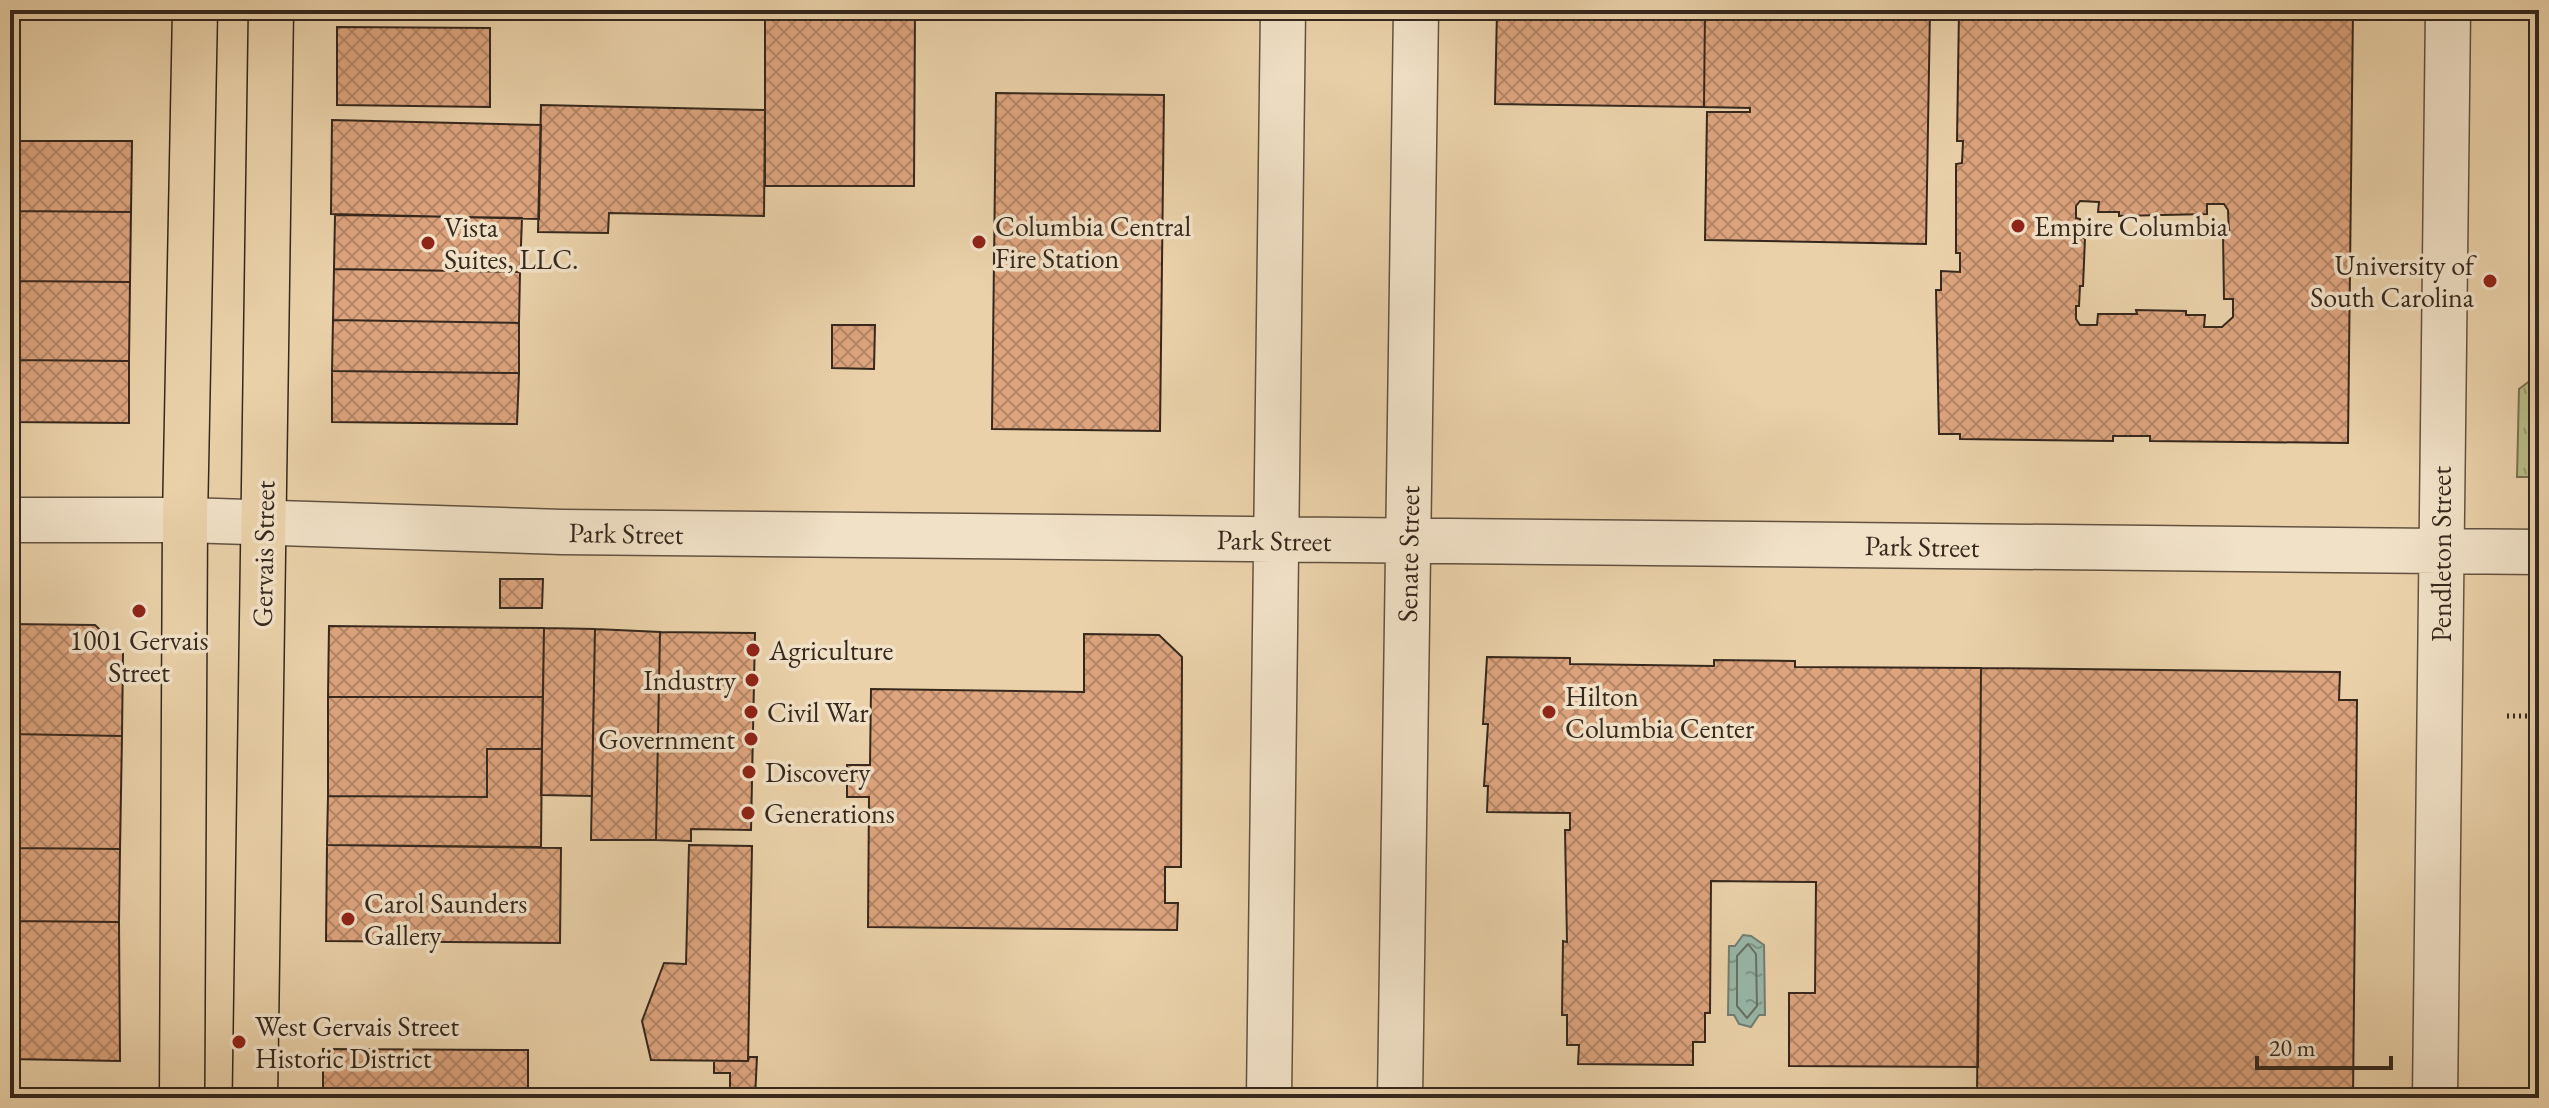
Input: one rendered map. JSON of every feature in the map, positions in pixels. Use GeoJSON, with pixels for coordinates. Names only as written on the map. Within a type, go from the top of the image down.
{"type":"FeatureCollection","features":[{"type":"Feature","properties":{"kind":"main road"},"geometry":{"type":"LineString","coordinates":[[182,1098],[185,520],[195,10]]}},
{"type":"Feature","properties":{"kind":"main road","name":"Gervais Street"},"geometry":{"type":"LineString","coordinates":[[255,1098],[271,10]]}},
{"type":"Feature","properties":{"kind":"street"},"geometry":{"type":"LineString","coordinates":[[1269,1098],[1283,10]]}},
{"type":"Feature","properties":{"kind":"street","name":"Senate Street"},"geometry":{"type":"LineString","coordinates":[[1400,1098],[1416,10]]}},
{"type":"Feature","properties":{"kind":"street","name":"Pendleton Street"},"geometry":{"type":"LineString","coordinates":[[2435,1098],[2448,10]]}},
{"type":"Feature","properties":{"kind":"street","name":"Park Street"},"geometry":{"type":"LineString","coordinates":[[10,520],[185,520],[264,525],[562,532],[2539,552]]}},
{"type":"Feature","properties":{"kind":"path"},"geometry":{"type":"LineString","coordinates":[[2507,716],[2539,716]]}},
{"type":"Feature","properties":{"kind":"green space"},"geometry":{"type":"Polygon","coordinates":[[[2539,374],[2539,477],[2517,477],[2519,389],[2539,374]]]}},
{"type":"Feature","properties":{"kind":"water"},"geometry":{"type":"Polygon","coordinates":[[[1743,935],[1751,936],[1764,945],[1765,1015],[1759,1015],[1751,1027],[1739,1024],[1734,1015],[1728,1015],[1729,946],[1735,946],[1743,935]]]}},
{"type":"Feature","properties":{"kind":"building"},"geometry":{"type":"Polygon","coordinates":[[[765,10],[915,11],[914,186],[765,186],[765,10]]]}},
{"type":"Feature","properties":{"kind":"building"},"geometry":{"type":"Polygon","coordinates":[[[1095,10],[1223,10],[1223,12],[1095,10]]]}},
{"type":"Feature","properties":{"kind":"building"},"geometry":{"type":"Polygon","coordinates":[[[1497,10],[1705,10],[1704,107],[1495,104],[1497,10]]]}},
{"type":"Feature","properties":{"kind":"building"},"geometry":{"type":"Polygon","coordinates":[[[1705,10],[1930,10],[1926,244],[1705,240],[1707,112],[1750,112],[1750,108],[1704,107],[1705,10]]]}},
{"type":"Feature","properties":{"kind":"building","name":"Empire Columbia"},"geometry":{"type":"Polygon","coordinates":[[[1959,10],[2353,10],[2348,443],[2150,441],[2150,436],[2113,436],[2113,441],[1960,439],[1960,434],[1939,434],[1936,290],[1941,290],[1941,271],[1960,272],[1960,253],[1956,253],[1956,164],[1962,163],[1963,141],[1957,141],[1959,10]],[[2080,201],[2076,206],[2080,238],[2085,238],[2083,286],[2080,286],[2079,306],[2076,306],[2076,319],[2080,325],[2097,325],[2098,314],[2137,314],[2136,310],[2186,311],[2186,315],[2205,315],[2204,327],[2222,327],[2233,317],[2233,299],[2224,299],[2223,234],[2229,234],[2228,210],[2224,204],[2207,204],[2207,214],[2119,216],[2119,212],[2098,212],[2099,202],[2080,201]]]}},
{"type":"Feature","properties":{"kind":"building"},"geometry":{"type":"Polygon","coordinates":[[[337,27],[490,28],[490,107],[337,105],[337,27]]]}},
{"type":"Feature","properties":{"kind":"building"},"geometry":{"type":"Polygon","coordinates":[[[996,93],[1164,95],[1160,431],[992,429],[996,93]]]}},
{"type":"Feature","properties":{"kind":"building"},"geometry":{"type":"Polygon","coordinates":[[[541,105],[765,110],[764,216],[609,213],[608,233],[538,232],[541,105]]]}},
{"type":"Feature","properties":{"kind":"building"},"geometry":{"type":"Polygon","coordinates":[[[332,120],[541,125],[539,219],[331,214],[332,120]]]}},
{"type":"Feature","properties":{"kind":"building"},"geometry":{"type":"Polygon","coordinates":[[[10,141],[132,141],[131,212],[10,211],[10,141]]]}},
{"type":"Feature","properties":{"kind":"building"},"geometry":{"type":"Polygon","coordinates":[[[10,211],[131,212],[130,282],[10,281],[10,211]]]}},
{"type":"Feature","properties":{"kind":"building","name":"Vista Suites, LLC."},"geometry":{"type":"Polygon","coordinates":[[[335,215],[522,218],[520,272],[334,269],[335,215]]]}},
{"type":"Feature","properties":{"kind":"building","name":"Vista Suites, LLC."},"geometry":{"type":"Polygon","coordinates":[[[334,269],[520,272],[519,323],[333,320],[334,269]]]}},
{"type":"Feature","properties":{"kind":"building"},"geometry":{"type":"Polygon","coordinates":[[[10,281],[130,282],[129,361],[10,360],[10,281]]]}},
{"type":"Feature","properties":{"kind":"building"},"geometry":{"type":"Polygon","coordinates":[[[333,320],[519,323],[519,373],[332,371],[333,320]]]}},
{"type":"Feature","properties":{"kind":"building"},"geometry":{"type":"Polygon","coordinates":[[[832,325],[875,325],[874,369],[832,368],[832,325]]]}},
{"type":"Feature","properties":{"kind":"building"},"geometry":{"type":"Polygon","coordinates":[[[10,360],[129,361],[129,423],[10,422],[10,360]]]}},
{"type":"Feature","properties":{"kind":"building"},"geometry":{"type":"Polygon","coordinates":[[[332,371],[519,373],[517,424],[332,422],[332,371]]]}},
{"type":"Feature","properties":{"kind":"building"},"geometry":{"type":"Polygon","coordinates":[[[500,579],[543,579],[542,608],[500,608],[500,579]]]}},
{"type":"Feature","properties":{"kind":"building"},"geometry":{"type":"Polygon","coordinates":[[[10,624],[95,625],[123,652],[122,736],[10,734],[10,624]]]}},
{"type":"Feature","properties":{"kind":"building"},"geometry":{"type":"Polygon","coordinates":[[[329,626],[544,628],[543,697],[328,697],[329,626]]]}},
{"type":"Feature","properties":{"kind":"building"},"geometry":{"type":"Polygon","coordinates":[[[544,628],[595,629],[592,796],[541,795],[544,628]]]}},
{"type":"Feature","properties":{"kind":"building"},"geometry":{"type":"Polygon","coordinates":[[[595,629],[660,632],[656,840],[591,840],[595,629]]]}},
{"type":"Feature","properties":{"kind":"building"},"geometry":{"type":"Polygon","coordinates":[[[660,632],[755,633],[751,830],[691,829],[691,841],[656,840],[660,632]]]}},
{"type":"Feature","properties":{"kind":"building"},"geometry":{"type":"Polygon","coordinates":[[[1084,634],[1159,635],[1182,657],[1181,867],[1165,867],[1165,903],[1178,903],[1177,930],[868,927],[869,797],[847,797],[847,765],[870,765],[871,689],[1084,692],[1084,634]]]}},
{"type":"Feature","properties":{"kind":"building"},"geometry":{"type":"Polygon","coordinates":[[[1487,657],[1570,658],[1570,664],[1714,666],[1714,660],[1795,661],[1795,667],[1981,668],[1978,1067],[1789,1066],[1789,993],[1815,993],[1816,882],[1711,881],[1710,1013],[1705,1013],[1705,1042],[1693,1042],[1693,1065],[1578,1064],[1579,1045],[1567,1045],[1567,1015],[1562,1015],[1563,941],[1567,942],[1565,830],[1570,830],[1570,813],[1487,812],[1488,786],[1484,786],[1488,724],[1483,724],[1487,657]]]}},
{"type":"Feature","properties":{"kind":"building"},"geometry":{"type":"Polygon","coordinates":[[[1981,668],[2340,672],[2339,700],[2357,700],[2353,1098],[1977,1098],[1981,668]]]}},
{"type":"Feature","properties":{"kind":"building"},"geometry":{"type":"Polygon","coordinates":[[[328,697],[543,697],[542,749],[487,749],[487,797],[328,796],[328,697]]]}},
{"type":"Feature","properties":{"kind":"building"},"geometry":{"type":"Polygon","coordinates":[[[10,734],[122,736],[120,849],[10,848],[10,734]]]}},
{"type":"Feature","properties":{"kind":"building"},"geometry":{"type":"Polygon","coordinates":[[[487,749],[542,749],[541,847],[327,845],[328,796],[487,797],[487,749]]]}},
{"type":"Feature","properties":{"kind":"building"},"geometry":{"type":"Polygon","coordinates":[[[327,845],[561,848],[560,943],[326,941],[327,845]]]}},
{"type":"Feature","properties":{"kind":"building"},"geometry":{"type":"Polygon","coordinates":[[[689,845],[752,846],[748,1061],[651,1060],[642,1021],[664,963],[686,964],[689,845]]]}},
{"type":"Feature","properties":{"kind":"building"},"geometry":{"type":"Polygon","coordinates":[[[10,848],[120,849],[119,922],[10,921],[10,848]]]}},
{"type":"Feature","properties":{"kind":"building"},"geometry":{"type":"Polygon","coordinates":[[[10,921],[119,922],[120,1061],[10,1059],[10,921]]]}},
{"type":"Feature","properties":{"kind":"building"},"geometry":{"type":"Polygon","coordinates":[[[323,1049],[528,1050],[528,1098],[323,1098],[323,1049]]]}},
{"type":"Feature","properties":{"kind":"building"},"geometry":{"type":"Polygon","coordinates":[[[749,1057],[757,1057],[755,1098],[730,1098],[730,1073],[714,1073],[714,1061],[748,1061],[749,1057]]]}},
{"type":"Feature","properties":{"kind":"building"},"geometry":{"type":"Polygon","coordinates":[[[1555,1097],[1687,1098],[1555,1098],[1555,1097]]]}},
{"type":"Feature","properties":{"kind":"place","name":"Empire Columbia"},"geometry":{"type":"Point","coordinates":[2018,226]}},
{"type":"Feature","properties":{"kind":"place","name":"Columbia Central Fire Station"},"geometry":{"type":"Point","coordinates":[979,242]}},
{"type":"Feature","properties":{"kind":"place","name":"Vista Suites, LLC."},"geometry":{"type":"Point","coordinates":[428,243]}},
{"type":"Feature","properties":{"kind":"place","name":"University of South Carolina"},"geometry":{"type":"Point","coordinates":[2490,281]}},
{"type":"Feature","properties":{"kind":"place","name":"1001 Gervais Street"},"geometry":{"type":"Point","coordinates":[139,611]}},
{"type":"Feature","properties":{"kind":"place","name":"Agriculture"},"geometry":{"type":"Point","coordinates":[753,650]}},
{"type":"Feature","properties":{"kind":"place","name":"Industry"},"geometry":{"type":"Point","coordinates":[752,680]}},
{"type":"Feature","properties":{"kind":"place","name":"Civil War"},"geometry":{"type":"Point","coordinates":[751,712]}},
{"type":"Feature","properties":{"kind":"place","name":"Hilton Columbia Center"},"geometry":{"type":"Point","coordinates":[1549,712]}},
{"type":"Feature","properties":{"kind":"place","name":"Government"},"geometry":{"type":"Point","coordinates":[751,739]}},
{"type":"Feature","properties":{"kind":"place","name":"Discovery"},"geometry":{"type":"Point","coordinates":[749,772]}},
{"type":"Feature","properties":{"kind":"place","name":"Generations"},"geometry":{"type":"Point","coordinates":[748,813]}},
{"type":"Feature","properties":{"kind":"place","name":"Carol Saunders Gallery"},"geometry":{"type":"Point","coordinates":[348,919]}},
{"type":"Feature","properties":{"kind":"place","name":"West Gervais Street Historic District"},"geometry":{"type":"Point","coordinates":[239,1042]}}]}
